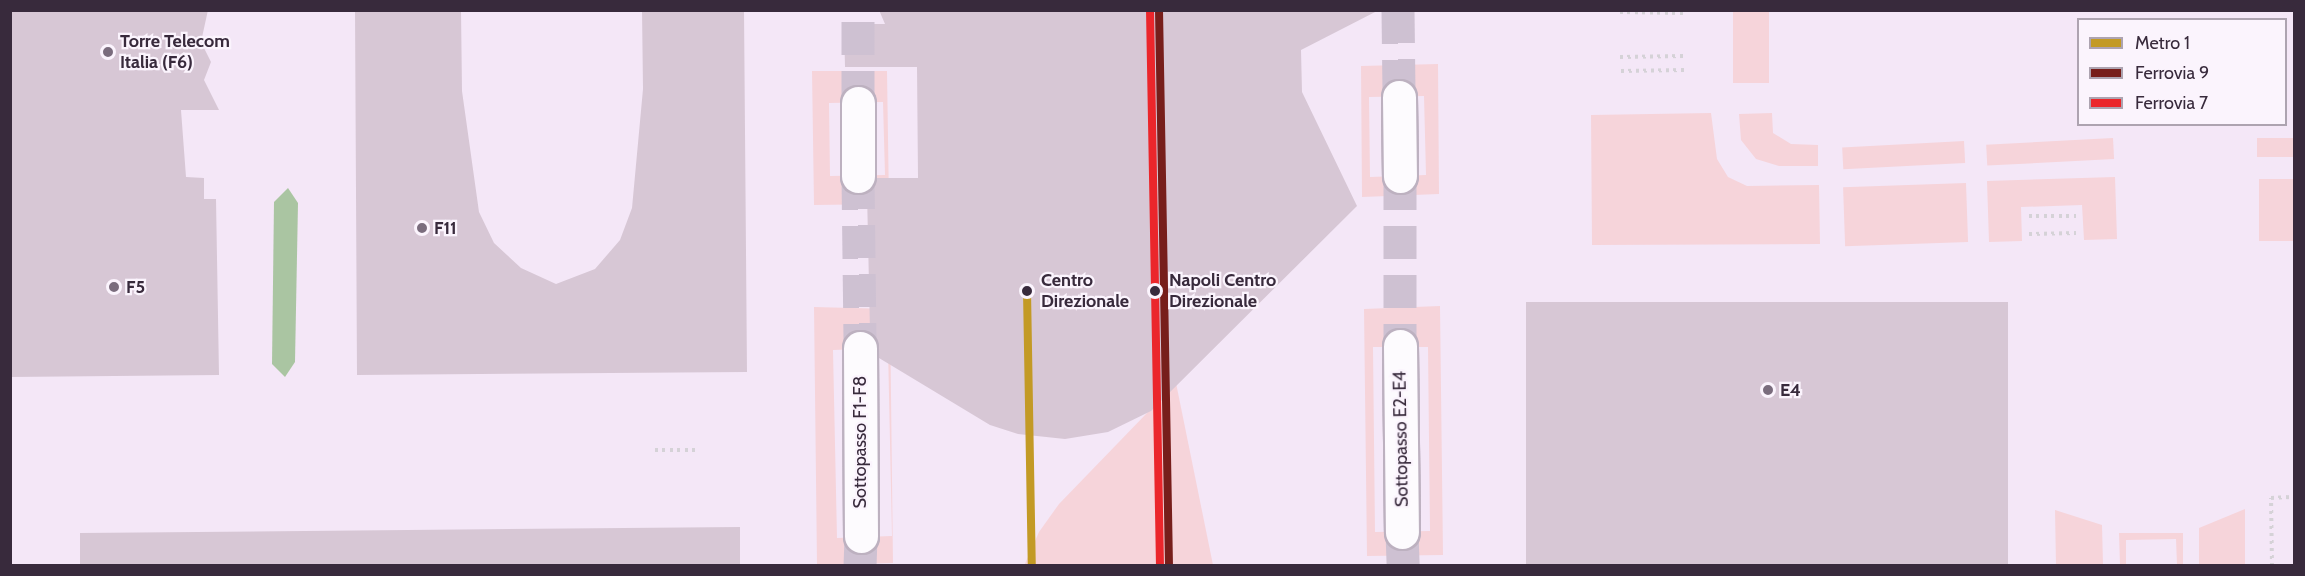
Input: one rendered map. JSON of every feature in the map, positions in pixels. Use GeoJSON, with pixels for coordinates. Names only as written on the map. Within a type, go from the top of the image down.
{"type":"FeatureCollection","features":[{"type":"Feature","properties":{"kind":"street"},"geometry":{"type":"LineString","coordinates":[[1399,97],[1400,176]]}},
{"type":"Feature","properties":{"kind":"street"},"geometry":{"type":"LineString","coordinates":[[858,103],[858,176]]}},
{"type":"Feature","properties":{"kind":"street","name":"Sottopasso E2-E4"},"geometry":{"type":"LineString","coordinates":[[1400,346],[1402,532]]}},
{"type":"Feature","properties":{"kind":"street","name":"Sottopasso F1-F8"},"geometry":{"type":"LineString","coordinates":[[860,348],[861,536]]}},
{"type":"Feature","properties":{"kind":"path"},"geometry":{"type":"LineString","coordinates":[[1620,12],[1683,13]]}},
{"type":"Feature","properties":{"kind":"path"},"geometry":{"type":"LineString","coordinates":[[1620,57],[1684,56]]}},
{"type":"Feature","properties":{"kind":"path"},"geometry":{"type":"LineString","coordinates":[[1621,71],[1684,70]]}},
{"type":"Feature","properties":{"kind":"path"},"geometry":{"type":"LineString","coordinates":[[2029,216],[2076,216]]}},
{"type":"Feature","properties":{"kind":"path"},"geometry":{"type":"LineString","coordinates":[[2029,234],[2076,233]]}},
{"type":"Feature","properties":{"kind":"path"},"geometry":{"type":"LineString","coordinates":[[655,450],[700,450]]}},
{"type":"Feature","properties":{"kind":"path"},"geometry":{"type":"LineString","coordinates":[[2272,566],[2271,498],[2292,497]]}},
{"type":"Feature","properties":{"kind":"shaded area"},"geometry":{"type":"Polygon","coordinates":[[[1733,11],[1769,11],[1769,83],[1733,83],[1733,11]]]}},
{"type":"Feature","properties":{"kind":"shaded area"},"geometry":{"type":"Polygon","coordinates":[[[1438,64],[1439,194],[1362,197],[1361,66],[1438,64]],[[1424,96],[1369,97],[1370,177],[1426,175],[1424,96]]]}},
{"type":"Feature","properties":{"kind":"shaded area"},"geometry":{"type":"Polygon","coordinates":[[[812,71],[887,71],[889,204],[814,205],[812,71]],[[883,102],[829,103],[830,176],[885,175],[883,102]]]}},
{"type":"Feature","properties":{"kind":"shaded area"},"geometry":{"type":"Polygon","coordinates":[[[1711,113],[1717,159],[1728,177],[1747,186],[1819,185],[1820,244],[1592,245],[1591,115],[1711,113]]]}},
{"type":"Feature","properties":{"kind":"shaded area"},"geometry":{"type":"Polygon","coordinates":[[[1772,113],[1773,133],[1791,144],[1818,145],[1818,166],[1779,166],[1756,159],[1741,140],[1739,114],[1772,113]]]}},
{"type":"Feature","properties":{"kind":"shaded area"},"geometry":{"type":"Polygon","coordinates":[[[2113,138],[2114,159],[1987,166],[1986,145],[2113,138]]]}},
{"type":"Feature","properties":{"kind":"shaded area"},"geometry":{"type":"Polygon","coordinates":[[[2257,138],[2294,138],[2294,157],[2257,157],[2257,138]]]}},
{"type":"Feature","properties":{"kind":"shaded area"},"geometry":{"type":"Polygon","coordinates":[[[1964,141],[1965,163],[1843,169],[1842,147],[1964,141]]]}},
{"type":"Feature","properties":{"kind":"shaded area"},"geometry":{"type":"Polygon","coordinates":[[[2115,177],[2117,239],[2084,240],[2082,205],[2021,207],[2022,241],[1989,242],[1987,181],[2115,177]]]}},
{"type":"Feature","properties":{"kind":"shaded area"},"geometry":{"type":"Polygon","coordinates":[[[2259,179],[2294,179],[2294,241],[2259,241],[2259,179]]]}},
{"type":"Feature","properties":{"kind":"shaded area"},"geometry":{"type":"Polygon","coordinates":[[[1966,183],[1968,242],[1845,246],[1843,187],[1966,183]]]}},
{"type":"Feature","properties":{"kind":"shaded area"},"geometry":{"type":"Polygon","coordinates":[[[288,188],[298,203],[295,362],[285,377],[272,364],[274,202],[288,188]]]}},
{"type":"Feature","properties":{"kind":"shaded area"},"geometry":{"type":"Polygon","coordinates":[[[1440,306],[1443,555],[1367,556],[1364,309],[1440,306]],[[1373,347],[1375,532],[1430,531],[1428,347],[1373,347]]]}},
{"type":"Feature","properties":{"kind":"shaded area"},"geometry":{"type":"Polygon","coordinates":[[[814,307],[890,309],[893,563],[817,565],[814,307]],[[888,348],[833,350],[837,538],[892,536],[888,348]]]}},
{"type":"Feature","properties":{"kind":"shaded area"},"geometry":{"type":"Polygon","coordinates":[[[1176,383],[1213,565],[1024,566],[1039,532],[1059,504],[1176,383]]]}},
{"type":"Feature","properties":{"kind":"shaded area"},"geometry":{"type":"Polygon","coordinates":[[[2245,509],[2245,565],[2199,565],[2199,528],[2245,509]]]}},
{"type":"Feature","properties":{"kind":"shaded area"},"geometry":{"type":"Polygon","coordinates":[[[2055,510],[2102,525],[2103,565],[2056,565],[2055,510]]]}},
{"type":"Feature","properties":{"kind":"shaded area"},"geometry":{"type":"Polygon","coordinates":[[[2119,533],[2183,533],[2183,565],[2177,565],[2176,539],[2126,540],[2126,565],[2120,565],[2119,533]]]}},
{"type":"Feature","properties":{"kind":"building","name":"F5"},"geometry":{"type":"Polygon","coordinates":[[[10,10],[208,10],[201,42],[211,62],[204,80],[219,110],[181,110],[186,177],[204,178],[204,199],[216,199],[219,375],[10,377],[10,10]]]}},
{"type":"Feature","properties":{"kind":"building"},"geometry":{"type":"Polygon","coordinates":[[[355,10],[461,10],[462,91],[479,212],[494,243],[521,268],[556,284],[595,269],[620,240],[632,208],[643,89],[642,10],[744,10],[747,372],[357,375],[355,10]]]}},
{"type":"Feature","properties":{"kind":"building"},"geometry":{"type":"Polygon","coordinates":[[[879,10],[1379,10],[1301,50],[1302,92],[1357,206],[1151,411],[1108,432],[1065,439],[1018,434],[990,425],[879,358],[876,339],[870,332],[867,192],[876,178],[918,178],[917,67],[845,67],[844,24],[885,24],[879,10]]]}},
{"type":"Feature","properties":{"kind":"building","name":"E4"},"geometry":{"type":"Polygon","coordinates":[[[1526,302],[2008,302],[2008,566],[1526,566],[1526,302]]]}},
{"type":"Feature","properties":{"kind":"building"},"geometry":{"type":"Polygon","coordinates":[[[740,527],[740,566],[80,566],[80,533],[740,527]]]}},
{"type":"Feature","properties":{"kind":"tunnel"},"geometry":{"type":"LineString","coordinates":[[858,10],[858,103]]}},
{"type":"Feature","properties":{"kind":"tunnel"},"geometry":{"type":"LineString","coordinates":[[1398,10],[1399,97]]}},
{"type":"Feature","properties":{"kind":"tunnel"},"geometry":{"type":"LineString","coordinates":[[858,176],[860,348]]}},
{"type":"Feature","properties":{"kind":"tunnel"},"geometry":{"type":"LineString","coordinates":[[1400,176],[1400,346]]}},
{"type":"Feature","properties":{"kind":"tunnel"},"geometry":{"type":"LineString","coordinates":[[1402,532],[1403,566]]}},
{"type":"Feature","properties":{"kind":"tunnel"},"geometry":{"type":"LineString","coordinates":[[860,566],[861,536]]}},
{"type":"Feature","properties":{"kind":"metro line","name":"1"},"geometry":{"type":"LineString","coordinates":[[1027,291],[1032,566]]}},
{"type":"Feature","properties":{"kind":"rail line","name":"7"},"geometry":{"type":"LineString","coordinates":[[1150,10],[1160,566]]}},
{"type":"Feature","properties":{"kind":"rail line","name":"9"},"geometry":{"type":"LineString","coordinates":[[1159,10],[1169,566]]}},
{"type":"Feature","properties":{"kind":"place","name":"Torre Telecom Italia (F6)"},"geometry":{"type":"Point","coordinates":[108,52]}},
{"type":"Feature","properties":{"kind":"place","name":"F11"},"geometry":{"type":"Point","coordinates":[422,228]}},
{"type":"Feature","properties":{"kind":"place","name":"F5"},"geometry":{"type":"Point","coordinates":[114,287]}},
{"type":"Feature","properties":{"kind":"place","name":"Centro Direzionale"},"geometry":{"type":"Point","coordinates":[1027,291]}},
{"type":"Feature","properties":{"kind":"place","name":"Napoli Centro Direzionale"},"geometry":{"type":"Point","coordinates":[1155,291]}},
{"type":"Feature","properties":{"kind":"place","name":"E4"},"geometry":{"type":"Point","coordinates":[1768,390]}}]}
